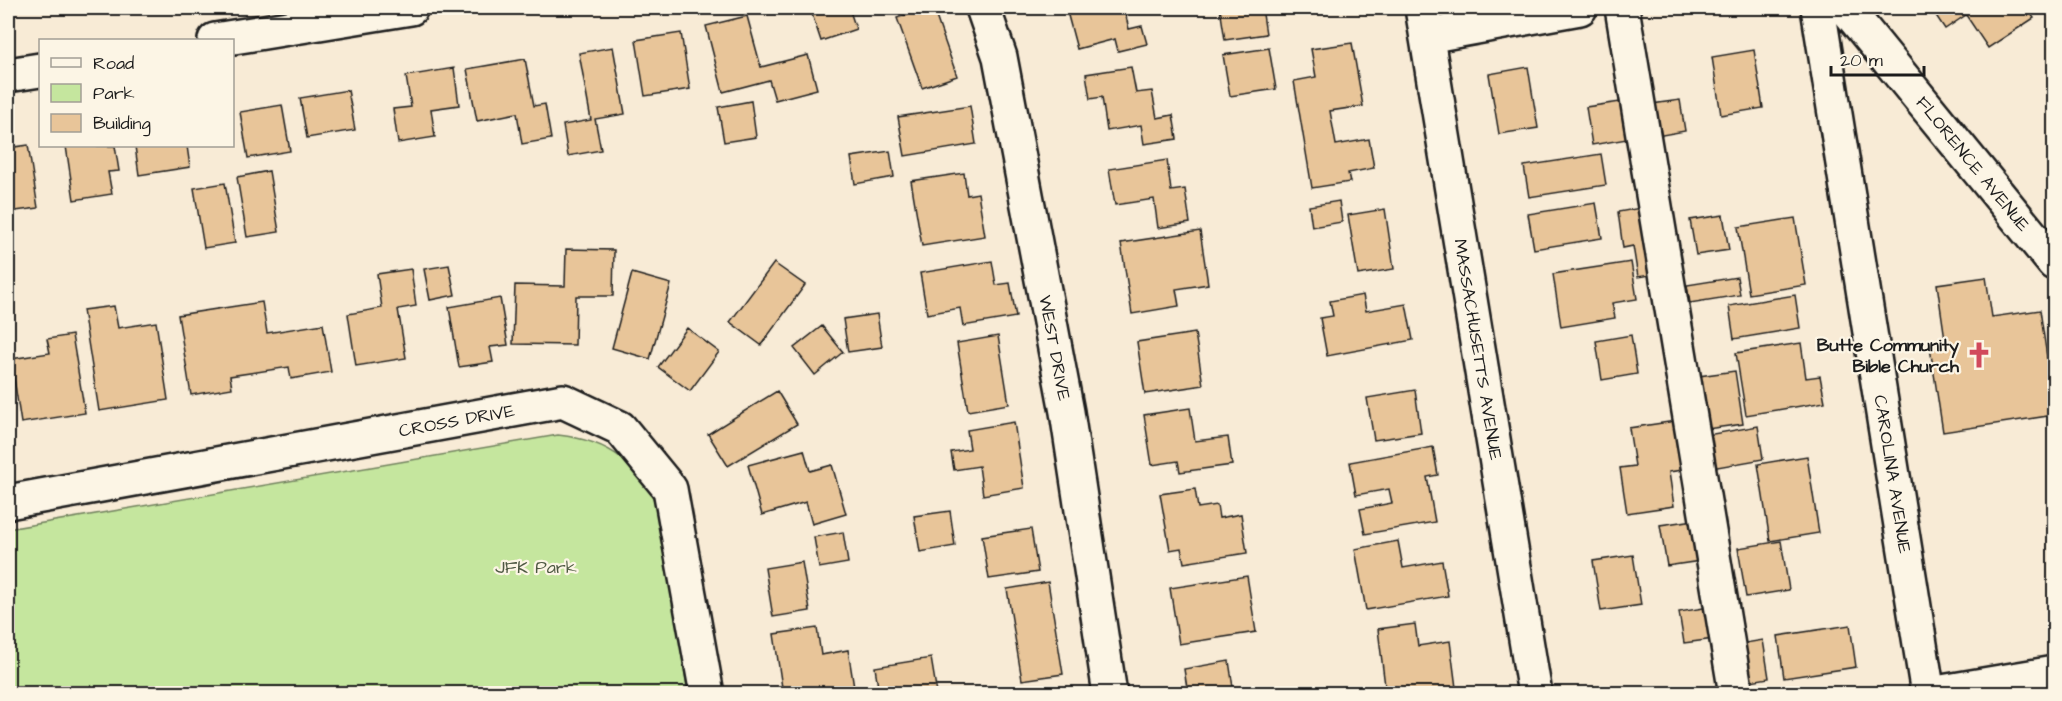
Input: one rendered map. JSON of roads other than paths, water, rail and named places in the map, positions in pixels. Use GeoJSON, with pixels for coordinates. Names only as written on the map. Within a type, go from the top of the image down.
{"type":"FeatureCollection","features":[{"type":"Feature","properties":{"kind":"street"},"geometry":{"type":"LineString","coordinates":[[221,39],[411,8]]}},
{"type":"Feature","properties":{"kind":"street","name":"WEST DRIVE"},"geometry":{"type":"LineString","coordinates":[[983,8],[1000,57],[1063,389],[1110,693]]}},
{"type":"Feature","properties":{"kind":"street"},"geometry":{"type":"LineString","coordinates":[[1425,22],[1580,8]]}},
{"type":"Feature","properties":{"kind":"street"},"geometry":{"type":"LineString","coordinates":[[1622,8],[1736,693]]}},
{"type":"Feature","properties":{"kind":"street","name":"CAROLINA AVENUE"},"geometry":{"type":"LineString","coordinates":[[1818,8],[1929,693]]}},
{"type":"Feature","properties":{"kind":"street","name":"FLORENCE AVENUE"},"geometry":{"type":"LineString","coordinates":[[1846,8],[2055,262]]}},
{"type":"Feature","properties":{"kind":"street","name":"MASSACHUSETTS AVENUE"},"geometry":{"type":"LineString","coordinates":[[1425,22],[1535,693]]}},
{"type":"Feature","properties":{"kind":"street"},"geometry":{"type":"LineString","coordinates":[[8,75],[39,70]]}},
{"type":"Feature","properties":{"kind":"street","name":"CROSS DRIVE"},"geometry":{"type":"LineString","coordinates":[[8,502],[563,401],[620,428],[670,489],[706,693]]}},
{"type":"Feature","properties":{"kind":"street"},"geometry":{"type":"LineString","coordinates":[[1929,693],[2055,673]]}},
{"type":"Feature","properties":{"kind":"place","name":"Butte Community Bible Church"},"geometry":{"type":"Point","coordinates":[1979,355]}},
{"type":"Feature","properties":{"kind":"park label","name":"JFK Park"},"geometry":{"type":"Point","coordinates":[536,567]}}]}
